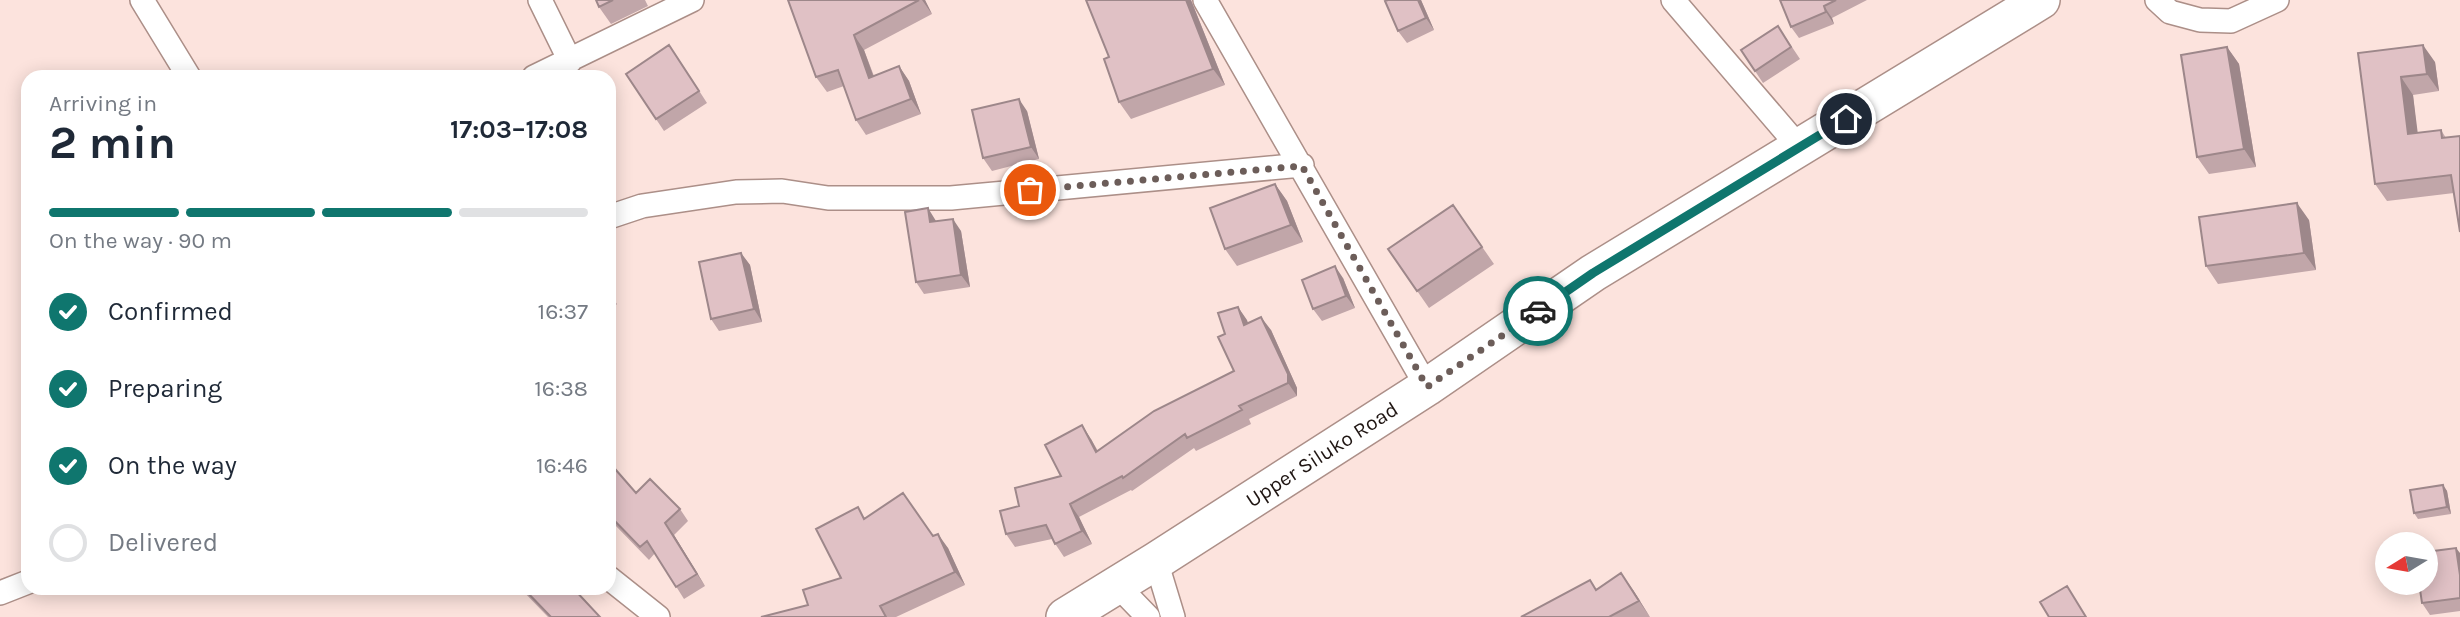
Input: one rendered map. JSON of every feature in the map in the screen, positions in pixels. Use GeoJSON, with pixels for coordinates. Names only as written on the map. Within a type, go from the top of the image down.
{"type":"FeatureCollection","features":[{"type":"Feature","properties":{"kind":"main road","name":"Upper Siluko Road"},"geometry":{"type":"LineString","coordinates":[[1093,606],[1156,561],[1427,387],[1593,273],[2041,0]]}},
{"type":"Feature","properties":{"kind":"street"},"geometry":{"type":"LineString","coordinates":[[142,0],[185,70]]}},
{"type":"Feature","properties":{"kind":"street"},"geometry":{"type":"LineString","coordinates":[[540,0],[570,61]]}},
{"type":"Feature","properties":{"kind":"street"},"geometry":{"type":"LineString","coordinates":[[550,70],[692,0]]}},
{"type":"Feature","properties":{"kind":"street"},"geometry":{"type":"LineString","coordinates":[[1205,0],[1427,387]]}},
{"type":"Feature","properties":{"kind":"street"},"geometry":{"type":"LineString","coordinates":[[1673,0],[1799,147]]}},
{"type":"Feature","properties":{"kind":"street"},"geometry":{"type":"LineString","coordinates":[[2157,0],[2170,12],[2200,20],[2231,21],[2277,0]]}},
{"type":"Feature","properties":{"kind":"street"},"geometry":{"type":"LineString","coordinates":[[616,214],[642,206],[736,192],[782,191],[828,198],[951,198],[1302,166]]}},
{"type":"Feature","properties":{"kind":"street"},"geometry":{"type":"LineString","coordinates":[[1156,561],[1173,617]]}},
{"type":"Feature","properties":{"kind":"street"},"geometry":{"type":"LineString","coordinates":[[616,584],[657,617]]}},
{"type":"Feature","properties":{"kind":"street"},"geometry":{"type":"LineString","coordinates":[[0,593],[21,585]]}},
{"type":"Feature","properties":{"kind":"street"},"geometry":{"type":"LineString","coordinates":[[1093,606],[1148,617]]}},
{"type":"Feature","properties":{"kind":"building"},"geometry":{"type":"Polygon","coordinates":[[[596,0],[613,0],[599,7],[596,0]]]}},
{"type":"Feature","properties":{"kind":"building"},"geometry":{"type":"Polygon","coordinates":[[[788,0],[919,0],[854,35],[869,78],[899,66],[911,99],[856,120],[838,70],[816,77],[788,0]]]}},
{"type":"Feature","properties":{"kind":"building"},"geometry":{"type":"Polygon","coordinates":[[[1086,0],[1186,0],[1213,69],[1119,102],[1104,59],[1109,57],[1086,0]]]}},
{"type":"Feature","properties":{"kind":"building"},"geometry":{"type":"Polygon","coordinates":[[[1418,0],[1426,18],[1398,31],[1385,1],[1418,0]]]}},
{"type":"Feature","properties":{"kind":"building"},"geometry":{"type":"Polygon","coordinates":[[[1780,0],[1836,0],[1824,6],[1826,12],[1791,27],[1780,0]]]}},
{"type":"Feature","properties":{"kind":"building"},"geometry":{"type":"Polygon","coordinates":[[[1778,26],[1791,47],[1755,71],[1741,50],[1778,26]]]}},
{"type":"Feature","properties":{"kind":"building"},"geometry":{"type":"Polygon","coordinates":[[[669,45],[699,91],[656,119],[626,74],[669,45]]]}},
{"type":"Feature","properties":{"kind":"building"},"geometry":{"type":"Polygon","coordinates":[[[2423,45],[2427,74],[2401,77],[2408,134],[2441,130],[2442,138],[2460,136],[2460,232],[2451,175],[2375,184],[2358,53],[2423,45]]]}},
{"type":"Feature","properties":{"kind":"building"},"geometry":{"type":"Polygon","coordinates":[[[2227,47],[2244,149],[2197,157],[2181,55],[2227,47]]]}},
{"type":"Feature","properties":{"kind":"building"},"geometry":{"type":"Polygon","coordinates":[[[1019,99],[1031,147],[983,158],[972,110],[1019,99]]]}},
{"type":"Feature","properties":{"kind":"building"},"geometry":{"type":"Polygon","coordinates":[[[1275,184],[1291,225],[1225,249],[1210,208],[1275,184]]]}},
{"type":"Feature","properties":{"kind":"building"},"geometry":{"type":"Polygon","coordinates":[[[2297,203],[2304,253],[2206,266],[2199,217],[2297,203]]]}},
{"type":"Feature","properties":{"kind":"building"},"geometry":{"type":"Polygon","coordinates":[[[1453,205],[1482,247],[1417,291],[1388,249],[1453,205]]]}},
{"type":"Feature","properties":{"kind":"building"},"geometry":{"type":"Polygon","coordinates":[[[928,208],[930,222],[953,219],[961,275],[916,282],[905,212],[928,208]]]}},
{"type":"Feature","properties":{"kind":"building"},"geometry":{"type":"Polygon","coordinates":[[[741,253],[754,309],[711,319],[699,262],[741,253]]]}},
{"type":"Feature","properties":{"kind":"building"},"geometry":{"type":"Polygon","coordinates":[[[1335,266],[1346,296],[1313,309],[1302,280],[1335,266]]]}},
{"type":"Feature","properties":{"kind":"building"},"geometry":{"type":"Polygon","coordinates":[[[1238,307],[1244,325],[1261,317],[1288,374],[1288,383],[1239,406],[1242,410],[1187,438],[1185,434],[1123,478],[1122,476],[1070,504],[1082,531],[1055,544],[1046,525],[1006,534],[1000,511],[1019,506],[1015,488],[1061,476],[1045,445],[1082,425],[1096,452],[1154,411],[1234,371],[1218,337],[1225,334],[1218,313],[1238,307]]]}},
{"type":"Feature","properties":{"kind":"building"},"geometry":{"type":"Polygon","coordinates":[[[616,470],[636,493],[650,479],[680,509],[665,523],[697,574],[676,587],[647,541],[640,547],[616,522],[616,470]]]}},
{"type":"Feature","properties":{"kind":"building"},"geometry":{"type":"Polygon","coordinates":[[[2443,485],[2447,507],[2414,513],[2410,490],[2443,485]]]}},
{"type":"Feature","properties":{"kind":"building"},"geometry":{"type":"Polygon","coordinates":[[[903,493],[933,536],[938,534],[955,572],[880,606],[886,617],[761,617],[808,605],[803,590],[841,578],[816,529],[858,507],[864,519],[903,493]]]}},
{"type":"Feature","properties":{"kind":"building"},"geometry":{"type":"Polygon","coordinates":[[[2456,548],[2460,598],[2422,603],[2421,595],[2438,595],[2438,550],[2456,548]]]}},
{"type":"Feature","properties":{"kind":"building"},"geometry":{"type":"Polygon","coordinates":[[[1621,573],[1639,601],[1609,617],[1521,617],[1590,580],[1596,590],[1621,573]]]}},
{"type":"Feature","properties":{"kind":"building"},"geometry":{"type":"Polygon","coordinates":[[[2067,586],[2086,617],[2049,617],[2040,602],[2067,586]]]}},
{"type":"Feature","properties":{"kind":"building"},"geometry":{"type":"Polygon","coordinates":[[[530,595],[580,595],[600,617],[551,617],[530,595]]]}},
{"type":"Feature","properties":{"kind":"way so far"},"geometry":{"type":"LineString","coordinates":[[1030,190],[1302,166],[1427,387],[1538,311]]}},
{"type":"Feature","properties":{"kind":"route"},"geometry":{"type":"LineString","coordinates":[[1538,311],[1593,273],[1846,119]]}}]}
